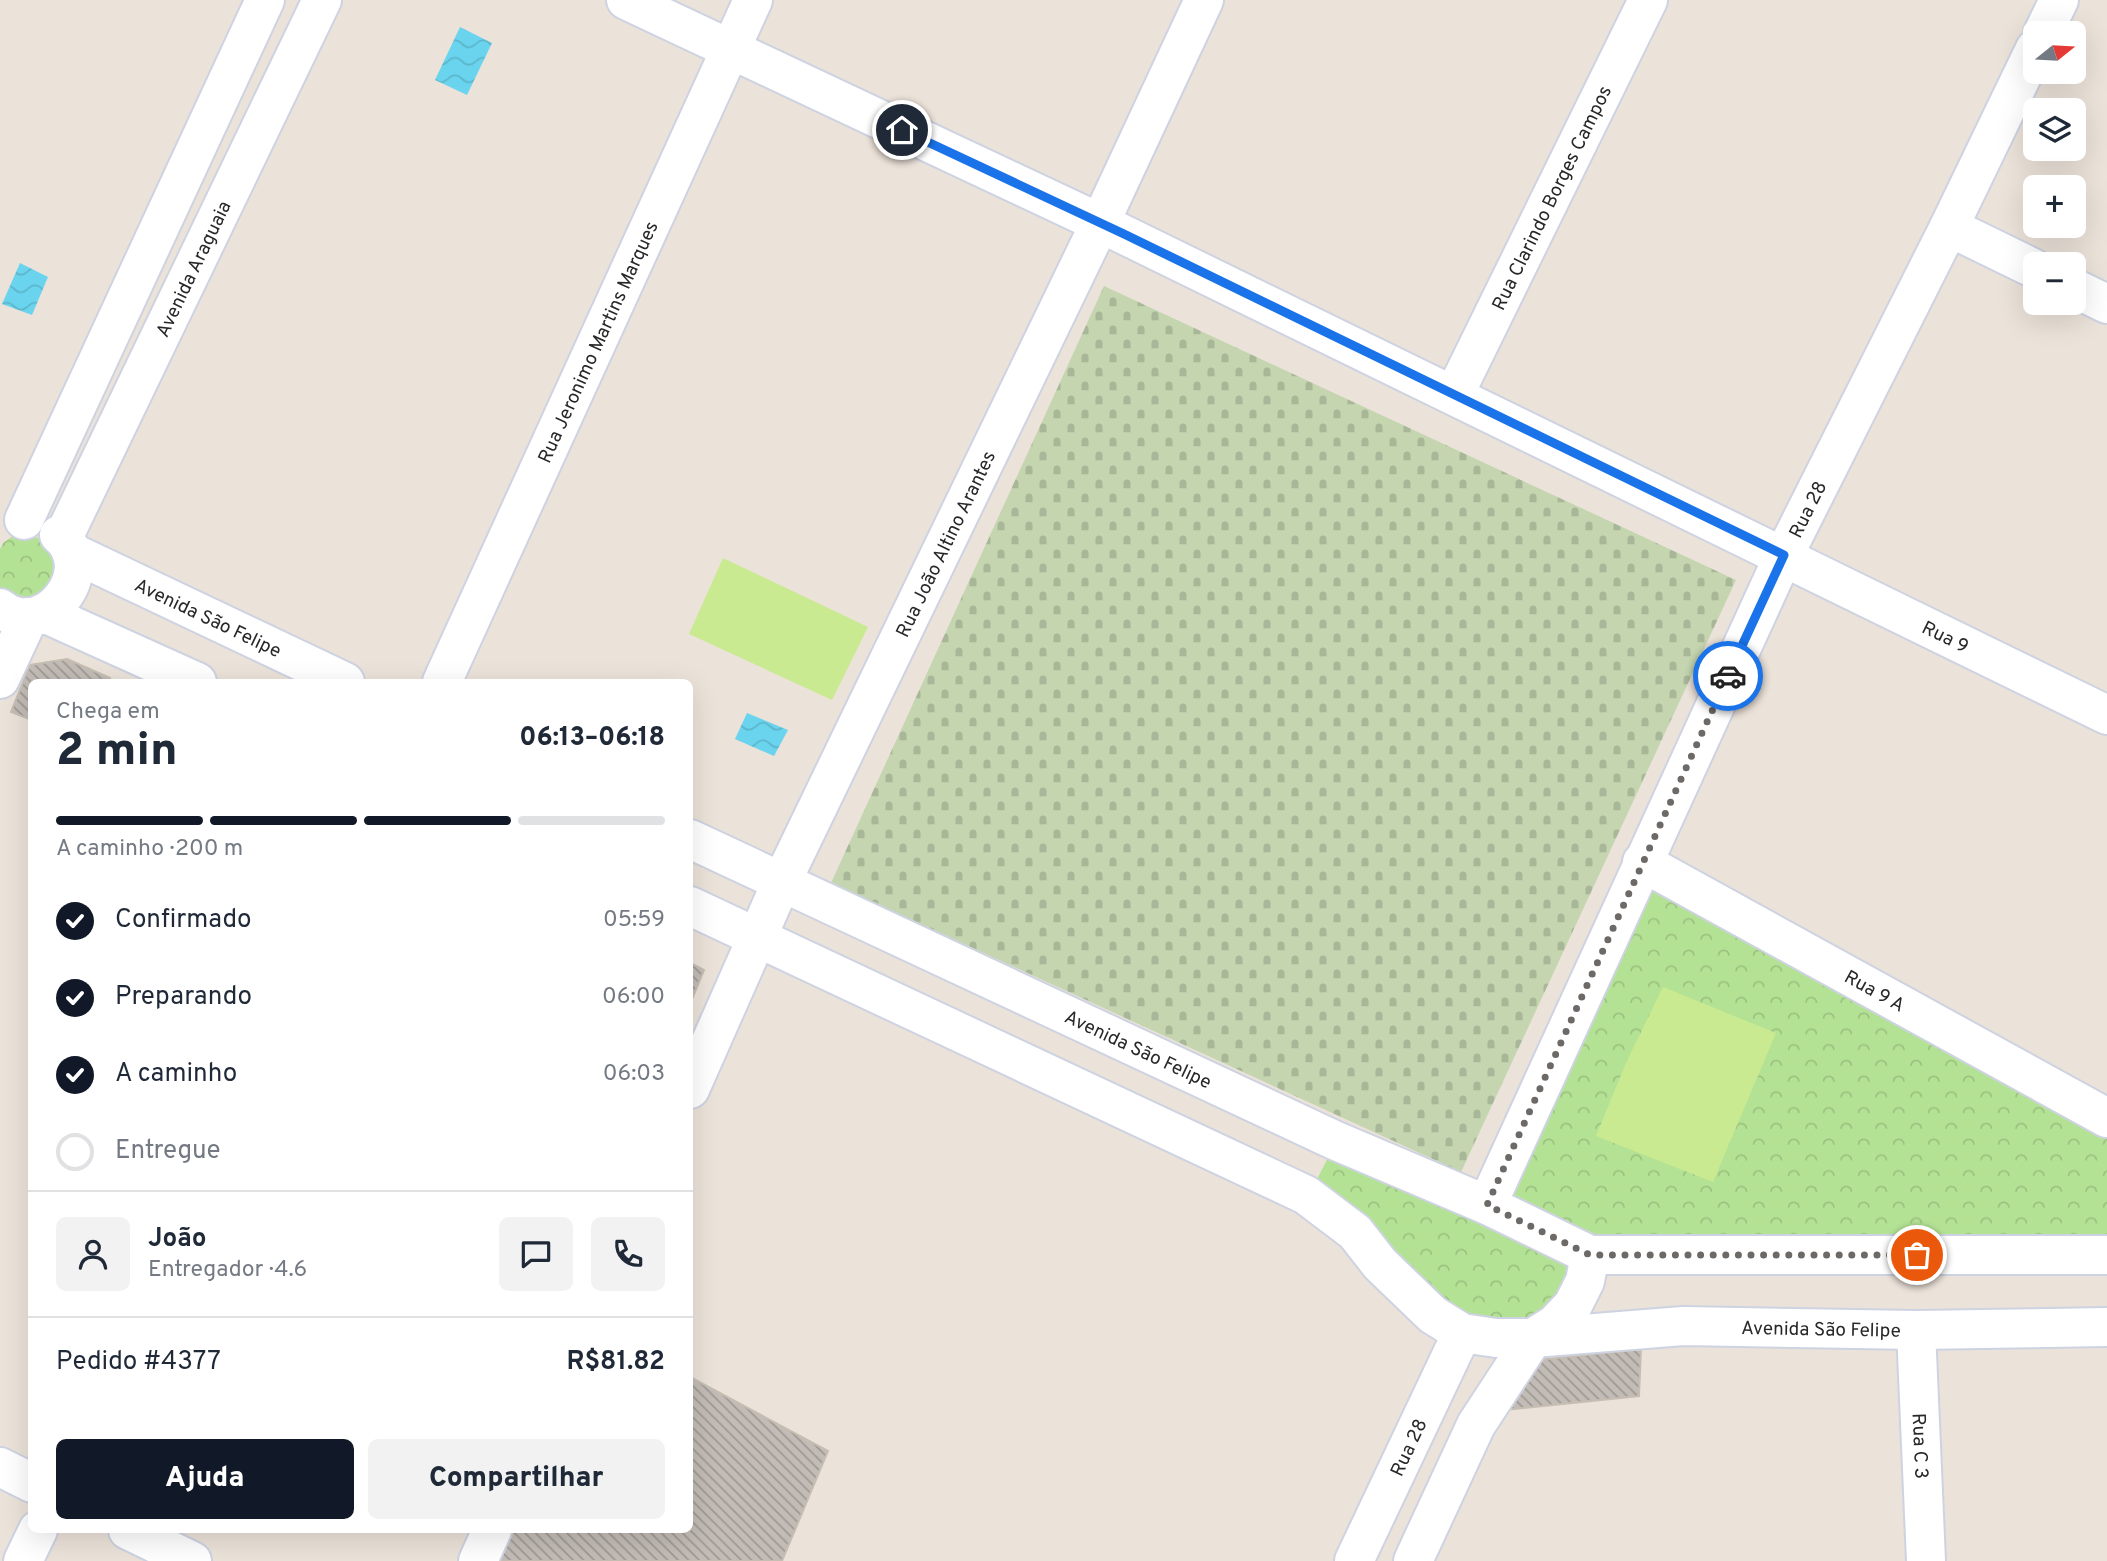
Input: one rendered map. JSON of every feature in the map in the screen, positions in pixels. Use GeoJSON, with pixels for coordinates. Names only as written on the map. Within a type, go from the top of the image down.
{"type":"FeatureCollection","features":[{"type":"Feature","properties":{"kind":"street"},"geometry":{"type":"LineString","coordinates":[[8,524],[176,195],[265,0]]}},
{"type":"Feature","properties":{"kind":"street","name":"Avenida Araguaia"},"geometry":{"type":"LineString","coordinates":[[67,545],[220,213],[322,0]]}},
{"type":"Feature","properties":{"kind":"street","name":"Rua 9"},"geometry":{"type":"LineString","coordinates":[[626,0],[1100,223],[2107,715]]}},
{"type":"Feature","properties":{"kind":"street","name":"Rua Jeronimo Martins Marques"},"geometry":{"type":"LineString","coordinates":[[443,679],[753,0]]}},
{"type":"Feature","properties":{"kind":"street","name":"Rua João Altino Arantes"},"geometry":{"type":"LineString","coordinates":[[693,1081],[782,881],[1100,223],[1204,0]]}},
{"type":"Feature","properties":{"kind":"street","name":"Rua Clarindo Borges Campos"},"geometry":{"type":"LineString","coordinates":[[1454,395],[1648,0]]}},
{"type":"Feature","properties":{"kind":"street"},"geometry":{"type":"LineString","coordinates":[[2049,21],[2059,0]]}},
{"type":"Feature","properties":{"kind":"street","name":"Rua 28"},"geometry":{"type":"LineString","coordinates":[[1487,1205],[1784,555],[2023,74]]}},
{"type":"Feature","properties":{"kind":"street"},"geometry":{"type":"LineString","coordinates":[[176,195],[220,213]]}},
{"type":"Feature","properties":{"kind":"street"},"geometry":{"type":"LineString","coordinates":[[1949,227],[2023,263]]}},
{"type":"Feature","properties":{"kind":"street"},"geometry":{"type":"LineString","coordinates":[[2086,294],[2107,304]]}},
{"type":"Feature","properties":{"kind":"street","name":"Avenida São Felipe"},"geometry":{"type":"LineString","coordinates":[[8,524],[45,524],[67,545],[339,679]]}},
{"type":"Feature","properties":{"kind":"street"},"geometry":{"type":"LineString","coordinates":[[0,679],[24,613],[64,598],[74,576],[67,545]]}},
{"type":"Feature","properties":{"kind":"street"},"geometry":{"type":"LineString","coordinates":[[24,613],[189,679]]}},
{"type":"Feature","properties":{"kind":"street","name":"Avenida São Felipe"},"geometry":{"type":"LineString","coordinates":[[693,840],[1334,1140],[1487,1205],[1590,1255],[2107,1255]]}},
{"type":"Feature","properties":{"kind":"street","name":"Rua 9 A"},"geometry":{"type":"LineString","coordinates":[[1642,862],[2107,1118]]}},
{"type":"Feature","properties":{"kind":"street","name":"Avenida São Felipe"},"geometry":{"type":"LineString","coordinates":[[693,907],[1306,1195],[1355,1232],[1380,1264],[1433,1315],[1462,1333],[1496,1338],[1533,1338],[1683,1326],[1916,1330],[2107,1327]]}},
{"type":"Feature","properties":{"kind":"street"},"geometry":{"type":"LineString","coordinates":[[1306,1195],[1334,1140]]}},
{"type":"Feature","properties":{"kind":"street"},"geometry":{"type":"LineString","coordinates":[[1412,1561],[1476,1425],[1533,1338],[1555,1324],[1573,1305],[1585,1281],[1590,1255]]}},
{"type":"Feature","properties":{"kind":"street","name":"Rua C 3"},"geometry":{"type":"LineString","coordinates":[[1916,1330],[1926,1561]]}},
{"type":"Feature","properties":{"kind":"street","name":"Rua 28"},"geometry":{"type":"LineString","coordinates":[[1354,1561],[1462,1333]]}},
{"type":"Feature","properties":{"kind":"street"},"geometry":{"type":"LineString","coordinates":[[0,1468],[28,1481]]}},
{"type":"Feature","properties":{"kind":"street"},"geometry":{"type":"LineString","coordinates":[[23,1561],[37,1533]]}},
{"type":"Feature","properties":{"kind":"street"},"geometry":{"type":"LineString","coordinates":[[134,1533],[192,1561]]}},
{"type":"Feature","properties":{"kind":"street"},"geometry":{"type":"LineString","coordinates":[[478,1561],[491,1533]]}},
{"type":"Feature","properties":{"kind":"green space"},"geometry":{"type":"Polygon","coordinates":[[[1104,286],[1736,580],[1461,1172],[831,883],[1104,286]]]}},
{"type":"Feature","properties":{"kind":"green space"},"geometry":{"type":"Polygon","coordinates":[[[13,536],[41,538],[59,554],[61,584],[24,605],[0,591],[0,549],[3,543],[13,536]]]}},
{"type":"Feature","properties":{"kind":"green space"},"geometry":{"type":"Polygon","coordinates":[[[723,558],[868,627],[832,700],[689,634],[723,558]]]}},
{"type":"Feature","properties":{"kind":"green space"},"geometry":{"type":"Polygon","coordinates":[[[1651,882],[2107,1131],[2107,1237],[1597,1235],[1509,1195],[1651,882]]]}},
{"type":"Feature","properties":{"kind":"green space"},"geometry":{"type":"Polygon","coordinates":[[[1663,987],[1776,1033],[1713,1182],[1596,1136],[1626,1063],[1663,987]]]}},
{"type":"Feature","properties":{"kind":"green space"},"geometry":{"type":"Polygon","coordinates":[[[1335,1144],[1586,1255],[1554,1322],[1462,1330],[1309,1195],[1335,1144]]]}},
{"type":"Feature","properties":{"kind":"water"},"geometry":{"type":"Polygon","coordinates":[[[460,27],[492,43],[467,95],[435,80],[460,27]]]}},
{"type":"Feature","properties":{"kind":"water"},"geometry":{"type":"Polygon","coordinates":[[[20,263],[48,277],[32,315],[2,304],[20,263]]]}},
{"type":"Feature","properties":{"kind":"water"},"geometry":{"type":"Polygon","coordinates":[[[747,713],[788,730],[774,756],[735,739],[747,713]]]}},
{"type":"Feature","properties":{"kind":"building"},"geometry":{"type":"Polygon","coordinates":[[[67,659],[110,678],[28,679],[28,718],[11,712],[30,665],[67,659]]]}},
{"type":"Feature","properties":{"kind":"building"},"geometry":{"type":"Polygon","coordinates":[[[693,964],[704,970],[693,997],[693,964]]]}},
{"type":"Feature","properties":{"kind":"building"},"geometry":{"type":"Polygon","coordinates":[[[1641,1349],[1639,1396],[1494,1411],[1527,1361],[1641,1349]]]}},
{"type":"Feature","properties":{"kind":"building"},"geometry":{"type":"Polygon","coordinates":[[[693,1379],[828,1451],[782,1561],[480,1561],[494,1533],[693,1533],[693,1379]]]}},
{"type":"Feature","properties":{"kind":"way so far"},"geometry":{"type":"LineString","coordinates":[[1728,676],[1487,1205],[1590,1255],[1917,1255]]}},
{"type":"Feature","properties":{"kind":"route"},"geometry":{"type":"LineString","coordinates":[[902,130],[1124,234],[1784,555],[1728,676]]}}]}
